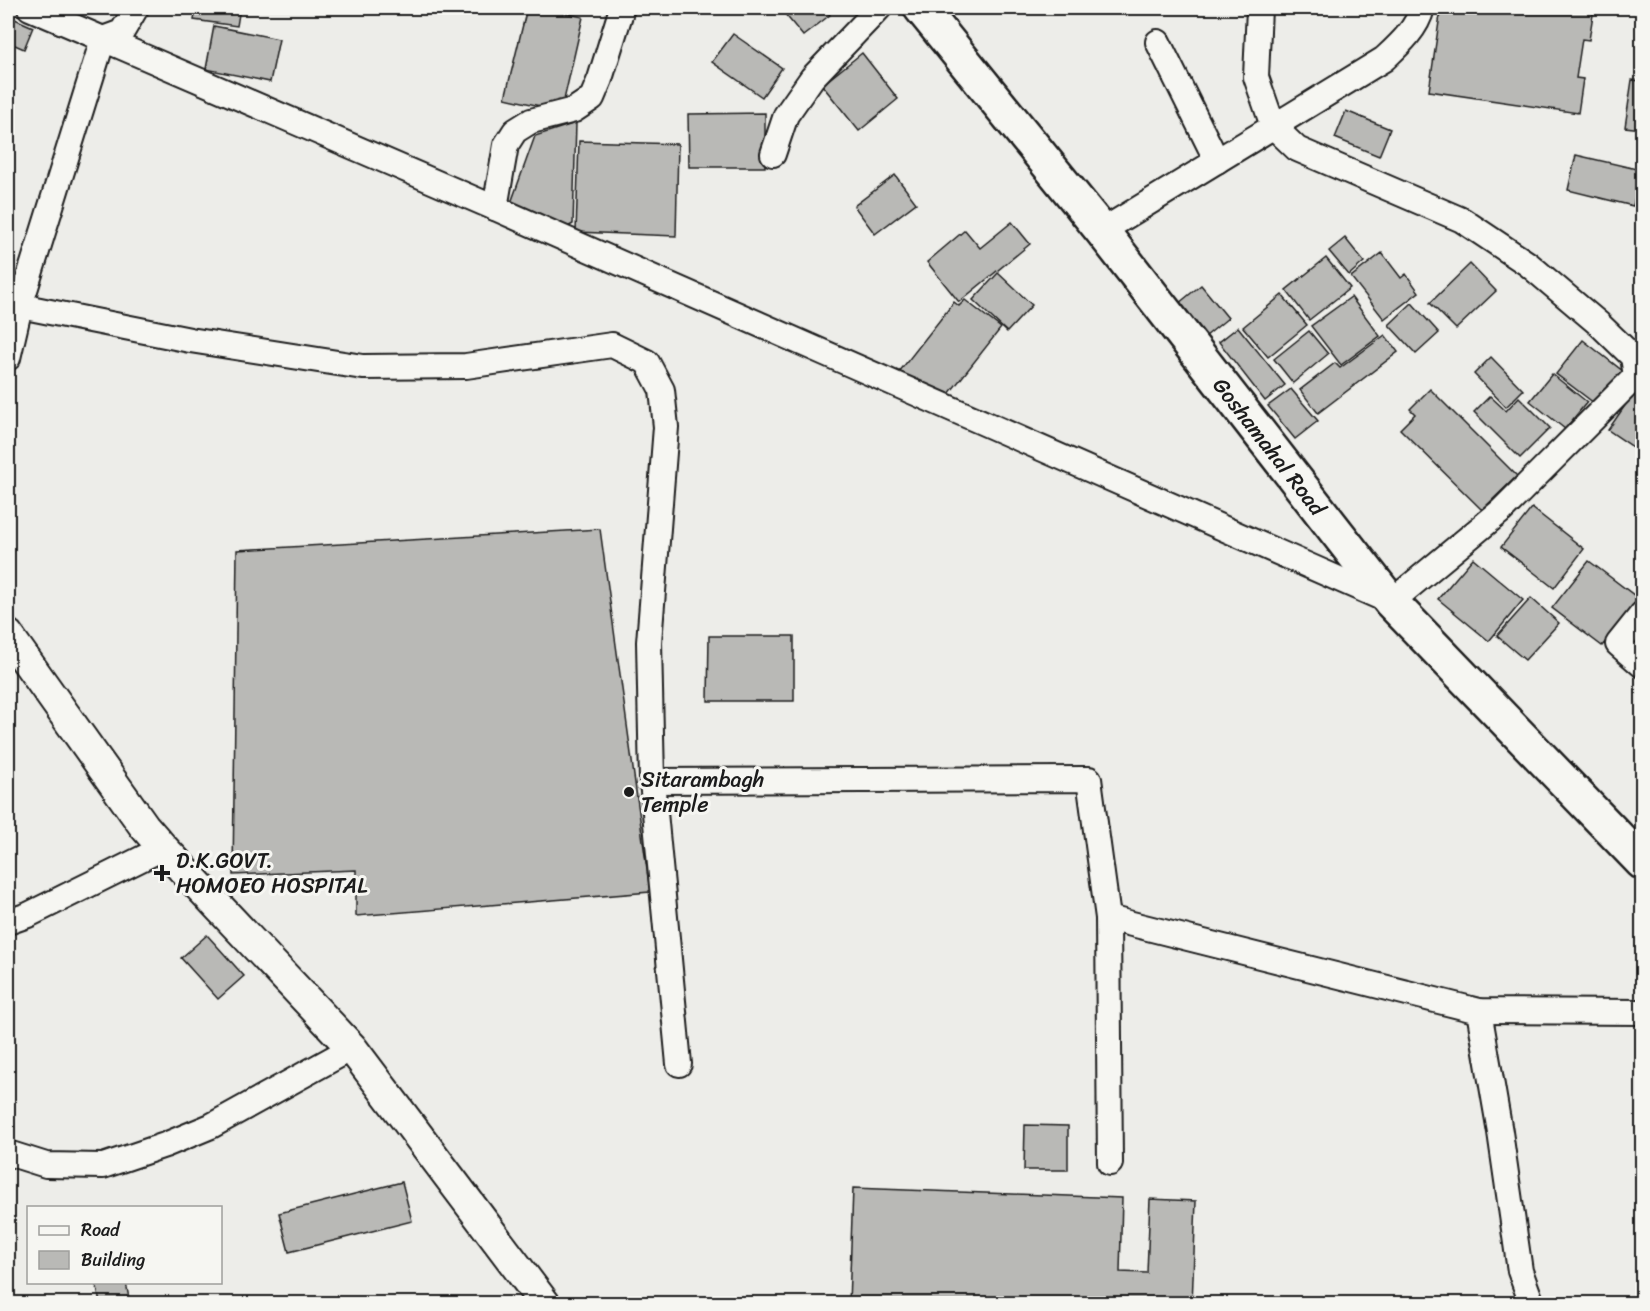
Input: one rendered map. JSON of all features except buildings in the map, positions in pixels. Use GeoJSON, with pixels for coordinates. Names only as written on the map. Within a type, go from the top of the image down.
{"type":"FeatureCollection","features":[{"type":"Feature","properties":{"kind":"main road","name":"Goshamahal Road"},"geometry":{"type":"LineString","coordinates":[[921,8],[1102,231],[1391,602],[1642,862]]}},
{"type":"Feature","properties":{"kind":"street"},"geometry":{"type":"LineString","coordinates":[[30,8],[495,208],[1391,602],[1501,511],[1640,375],[1633,357],[1599,324],[1528,264],[1462,220],[1297,149],[1274,126],[1256,77],[1259,8]]}},
{"type":"Feature","properties":{"kind":"street"},"geometry":{"type":"LineString","coordinates":[[103,39],[122,32],[136,8]]}},
{"type":"Feature","properties":{"kind":"street"},"geometry":{"type":"LineString","coordinates":[[495,208],[507,145],[515,131],[531,121],[574,110],[592,98],[622,8]]}},
{"type":"Feature","properties":{"kind":"street"},"geometry":{"type":"LineString","coordinates":[[773,154],[786,115],[812,78],[879,8]]}},
{"type":"Feature","properties":{"kind":"street"},"geometry":{"type":"LineString","coordinates":[[1102,231],[1384,59],[1403,41],[1422,8]]}},
{"type":"Feature","properties":{"kind":"street"},"geometry":{"type":"LineString","coordinates":[[8,358],[20,306],[103,39]]}},
{"type":"Feature","properties":{"kind":"street"},"geometry":{"type":"LineString","coordinates":[[1158,42],[1217,161]]}},
{"type":"Feature","properties":{"kind":"street"},"geometry":{"type":"LineString","coordinates":[[20,306],[190,340],[363,367],[465,366],[612,345],[647,362],[662,390],[666,427],[650,642],[652,781],[679,1064]]}},
{"type":"Feature","properties":{"kind":"street"},"geometry":{"type":"LineString","coordinates":[[1642,614],[1618,644],[1642,665]]}},
{"type":"Feature","properties":{"kind":"street"},"geometry":{"type":"LineString","coordinates":[[8,634],[144,826],[352,1048],[545,1304]]}},
{"type":"Feature","properties":{"kind":"street"},"geometry":{"type":"LineString","coordinates":[[652,781],[1089,779],[1108,918],[1110,1163]]}},
{"type":"Feature","properties":{"kind":"street"},"geometry":{"type":"LineString","coordinates":[[8,922],[28,915],[163,848]]}},
{"type":"Feature","properties":{"kind":"street"},"geometry":{"type":"LineString","coordinates":[[1108,918],[1479,1011],[1642,1012]]}},
{"type":"Feature","properties":{"kind":"street"},"geometry":{"type":"LineString","coordinates":[[1479,1011],[1500,1132],[1520,1271],[1532,1304]]}},
{"type":"Feature","properties":{"kind":"street"},"geometry":{"type":"LineString","coordinates":[[8,1154],[46,1165],[103,1166],[165,1145],[211,1126],[352,1048]]}},
{"type":"Feature","properties":{"kind":"place","name":"Sitarambagh Temple"},"geometry":{"type":"Point","coordinates":[629,792]}},
{"type":"Feature","properties":{"kind":"place","name":"D.K.GOVT. HOMOEO HOSPITAL"},"geometry":{"type":"Point","coordinates":[162,873]}}]}
